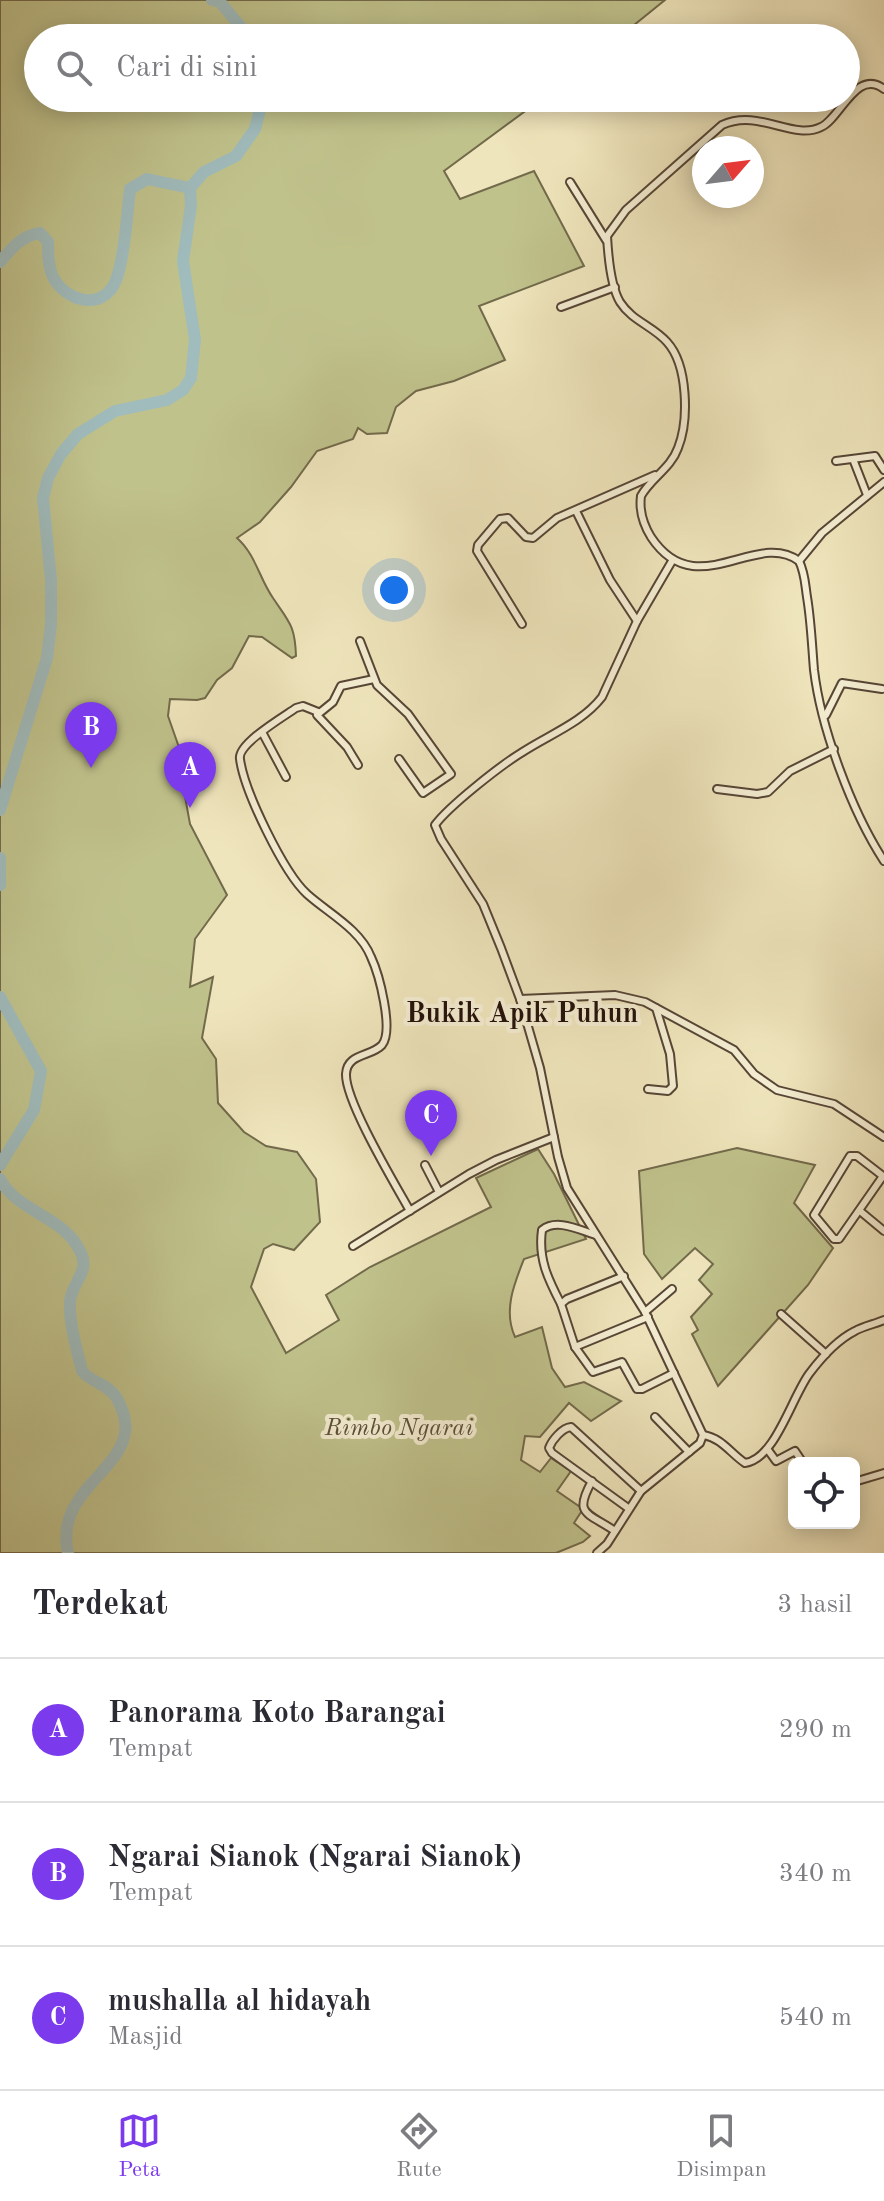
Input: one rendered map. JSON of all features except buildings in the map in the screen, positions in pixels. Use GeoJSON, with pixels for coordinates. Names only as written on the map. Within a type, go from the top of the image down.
{"type":"FeatureCollection","features":[{"type":"Feature","properties":{"kind":"street"},"geometry":{"type":"LineString","coordinates":[[860,87],[872,83],[884,89]]}},
{"type":"Feature","properties":{"kind":"street"},"geometry":{"type":"LineString","coordinates":[[608,242],[612,228],[626,210],[722,125],[734,120],[757,119],[811,131],[827,123],[836,112]]}},
{"type":"Feature","properties":{"kind":"street"},"geometry":{"type":"LineString","coordinates":[[570,182],[608,242],[620,302],[630,315],[666,341],[678,362],[686,417],[679,447],[646,487],[640,505],[647,531],[672,561],[711,567],[779,553],[799,561],[805,573],[814,670],[834,749],[858,813],[884,861]]}},
{"type":"Feature","properties":{"kind":"street"},"geometry":{"type":"LineString","coordinates":[[561,307],[615,287]]}},
{"type":"Feature","properties":{"kind":"street"},"geometry":{"type":"LineString","coordinates":[[836,461],[875,456],[884,470]]}},
{"type":"Feature","properties":{"kind":"street"},"geometry":{"type":"LineString","coordinates":[[853,459],[867,495]]}},
{"type":"Feature","properties":{"kind":"street"},"geometry":{"type":"LineString","coordinates":[[522,624],[479,555],[478,545],[504,517],[526,537],[533,538],[557,518],[662,471]]}},
{"type":"Feature","properties":{"kind":"street"},"geometry":{"type":"LineString","coordinates":[[799,561],[822,533],[884,482]]}},
{"type":"Feature","properties":{"kind":"street"},"geometry":{"type":"LineString","coordinates":[[576,511],[610,580],[637,621]]}},
{"type":"Feature","properties":{"kind":"street"},"geometry":{"type":"LineString","coordinates":[[597,1553],[641,1491],[700,1443],[703,1435],[646,1314],[567,1188],[540,1068],[520,999],[483,904],[435,825],[505,764],[584,716],[596,705],[637,621],[672,561]]}},
{"type":"Feature","properties":{"kind":"street"},"geometry":{"type":"LineString","coordinates":[[360,641],[374,679],[382,691],[408,714],[451,774],[423,793],[399,759]]}},
{"type":"Feature","properties":{"kind":"street"},"geometry":{"type":"LineString","coordinates":[[318,712],[333,702],[341,686],[374,679]]}},
{"type":"Feature","properties":{"kind":"street"},"geometry":{"type":"LineString","coordinates":[[825,717],[842,683],[882,689]]}},
{"type":"Feature","properties":{"kind":"street"},"geometry":{"type":"LineString","coordinates":[[318,712],[303,706],[296,708],[242,748],[240,760],[250,793],[286,867],[307,893],[354,933],[371,957],[387,1018],[386,1037],[376,1049],[353,1059],[349,1064],[347,1080],[372,1144],[410,1211]]}},
{"type":"Feature","properties":{"kind":"street"},"geometry":{"type":"LineString","coordinates":[[318,712],[319,718],[347,747],[358,765]]}},
{"type":"Feature","properties":{"kind":"street"},"geometry":{"type":"LineString","coordinates":[[262,732],[286,777]]}},
{"type":"Feature","properties":{"kind":"street"},"geometry":{"type":"LineString","coordinates":[[717,789],[757,794],[768,792],[790,771],[834,749]]}},
{"type":"Feature","properties":{"kind":"street"},"geometry":{"type":"LineString","coordinates":[[520,999],[632,997],[734,1050],[754,1074],[777,1090],[834,1104],[884,1137]]}},
{"type":"Feature","properties":{"kind":"street"},"geometry":{"type":"LineString","coordinates":[[648,1089],[668,1091],[673,1086],[670,1054],[656,1008]]}},
{"type":"Feature","properties":{"kind":"street"},"geometry":{"type":"LineString","coordinates":[[353,1246],[496,1160],[554,1137]]}},
{"type":"Feature","properties":{"kind":"street"},"geometry":{"type":"LineString","coordinates":[[850,1156],[857,1156],[883,1176],[837,1240],[814,1215],[850,1156]]}},
{"type":"Feature","properties":{"kind":"street"},"geometry":{"type":"LineString","coordinates":[[425,1165],[439,1192]]}},
{"type":"Feature","properties":{"kind":"street"},"geometry":{"type":"LineString","coordinates":[[860,1211],[884,1231]]}},
{"type":"Feature","properties":{"kind":"street"},"geometry":{"type":"LineString","coordinates":[[596,1235],[562,1225],[551,1224],[542,1230],[542,1265],[561,1304],[575,1347],[593,1372],[622,1362],[637,1389],[674,1373]]}},
{"type":"Feature","properties":{"kind":"street"},"geometry":{"type":"LineString","coordinates":[[561,1304],[624,1276]]}},
{"type":"Feature","properties":{"kind":"street"},"geometry":{"type":"LineString","coordinates":[[575,1347],[646,1314],[672,1289]]}},
{"type":"Feature","properties":{"kind":"street"},"geometry":{"type":"LineString","coordinates":[[781,1314],[826,1354]]}},
{"type":"Feature","properties":{"kind":"street"},"geometry":{"type":"LineString","coordinates":[[703,1435],[714,1436],[745,1463],[759,1459],[768,1450],[800,1388],[826,1354],[855,1331],[884,1320]]}},
{"type":"Feature","properties":{"kind":"street"},"geometry":{"type":"LineString","coordinates":[[655,1417],[689,1452]]}},
{"type":"Feature","properties":{"kind":"street"},"geometry":{"type":"LineString","coordinates":[[628,1508],[549,1450],[550,1444],[568,1427],[573,1428],[641,1491]]}},
{"type":"Feature","properties":{"kind":"street"},"geometry":{"type":"LineString","coordinates":[[768,1450],[776,1461],[795,1451],[799,1457]]}},
{"type":"Feature","properties":{"kind":"street"},"geometry":{"type":"LineString","coordinates":[[860,1480],[884,1473]]}},
{"type":"Feature","properties":{"kind":"street"},"geometry":{"type":"LineString","coordinates":[[592,1481],[582,1506],[615,1531]]}},
{"type":"Feature","properties":{"kind":"green space","name":"Rimbo Ngarai"},"geometry":{"type":"Polygon","coordinates":[[[0,0],[665,0],[635,24],[24,24],[24,112],[524,112],[444,171],[460,199],[534,171],[584,266],[479,306],[505,360],[454,381],[416,391],[396,407],[387,433],[367,434],[358,428],[353,439],[317,451],[260,522],[237,538],[249,552],[290,624],[296,656],[292,658],[262,637],[249,636],[232,668],[217,680],[205,698],[170,699],[168,716],[182,756],[182,780],[190,824],[227,895],[195,939],[190,987],[213,977],[202,1038],[216,1059],[218,1103],[244,1132],[266,1146],[297,1152],[316,1179],[320,1222],[294,1250],[273,1244],[264,1249],[251,1287],[286,1353],[339,1320],[326,1295],[370,1267],[491,1207],[476,1178],[538,1149],[586,1239],[524,1259],[511,1298],[510,1317],[515,1337],[542,1327],[552,1368],[565,1387],[584,1382],[621,1401],[591,1421],[569,1403],[540,1437],[525,1436],[521,1460],[540,1472],[551,1458],[571,1471],[557,1491],[583,1509],[574,1523],[590,1536],[556,1553],[0,1553],[0,0]]]}},
{"type":"Feature","properties":{"kind":"green space"},"geometry":{"type":"Polygon","coordinates":[[[737,1148],[815,1165],[794,1203],[833,1248],[808,1285],[718,1386],[692,1334],[698,1330],[691,1317],[712,1294],[699,1280],[713,1264],[695,1248],[662,1279],[644,1254],[639,1171],[737,1148]]]}},
{"type":"Feature","properties":{"kind":"waterway"},"geometry":{"type":"LineString","coordinates":[[212,0],[220,2],[238,24]]}},
{"type":"Feature","properties":{"kind":"waterway"},"geometry":{"type":"LineString","coordinates":[[0,810],[47,658],[51,580],[43,498],[48,478],[61,454],[78,434],[115,411],[167,400],[183,390],[191,378],[195,340],[183,261],[191,206],[190,188],[204,172],[236,156],[255,129],[259,112]]}},
{"type":"Feature","properties":{"kind":"waterway"},"geometry":{"type":"LineString","coordinates":[[0,262],[22,240],[40,233],[48,242],[51,270],[59,286],[73,296],[98,299],[112,288],[116,280],[130,189],[147,179],[190,188]]}},
{"type":"Feature","properties":{"kind":"waterway"},"geometry":{"type":"LineString","coordinates":[[0,858],[0,885]]}},
{"type":"Feature","properties":{"kind":"waterway"},"geometry":{"type":"LineString","coordinates":[[0,997],[41,1071],[34,1110],[0,1165]]}},
{"type":"Feature","properties":{"kind":"waterway"},"geometry":{"type":"LineString","coordinates":[[0,1179],[16,1198],[59,1226],[76,1244],[83,1268],[72,1294],[70,1310],[82,1371],[112,1392],[125,1420],[123,1440],[114,1457],[74,1507],[67,1528],[68,1553]]}},
{"type":"Feature","properties":{"kind":"place","name":"Ngarai Sianok (Ngarai Sianok)"},"geometry":{"type":"Point","coordinates":[91,768]}},
{"type":"Feature","properties":{"kind":"place","name":"Panorama Koto Barangai"},"geometry":{"type":"Point","coordinates":[190,808]}},
{"type":"Feature","properties":{"kind":"place","name":"mushalla al hidayah"},"geometry":{"type":"Point","coordinates":[431,1156]}},
{"type":"Feature","properties":{"kind":"district","name":"Bukik Apik Puhun"},"geometry":{"type":"Point","coordinates":[522,1015]}}]}
